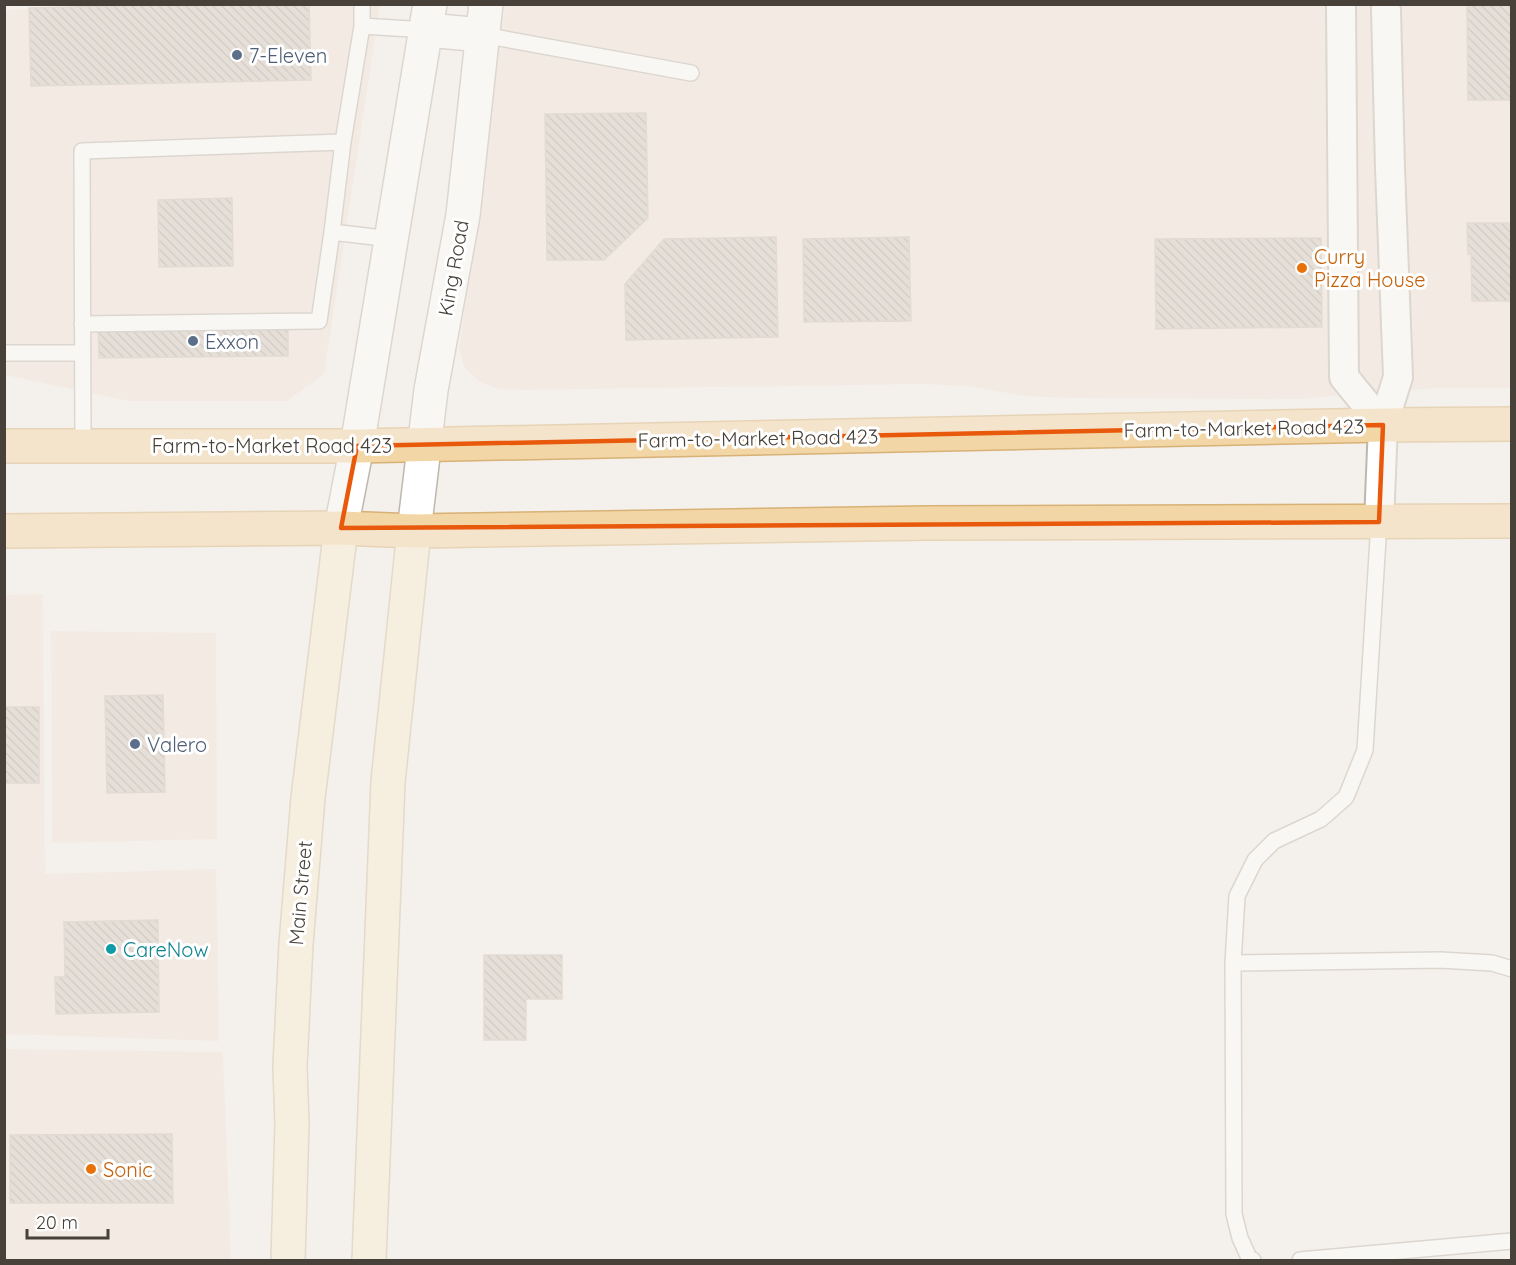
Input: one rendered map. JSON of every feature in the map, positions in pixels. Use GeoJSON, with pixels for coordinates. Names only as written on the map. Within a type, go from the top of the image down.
{"type":"FeatureCollection","features":[{"type":"Feature","properties":{"kind":"main road","name":"Farm-to-Market Road 423"},"geometry":{"type":"LineString","coordinates":[[4,446],[357,446],[1512,424]]}},
{"type":"Feature","properties":{"kind":"main road"},"geometry":{"type":"LineString","coordinates":[[4,531],[341,528],[414,531],[926,523],[1512,521]]}},
{"type":"Feature","properties":{"kind":"main road","name":"Main Street"},"geometry":{"type":"LineString","coordinates":[[288,1260],[292,1124],[290,1065],[296,944],[308,798],[341,528]]}},
{"type":"Feature","properties":{"kind":"main road"},"geometry":{"type":"LineString","coordinates":[[369,1260],[388,782],[414,531]]}},
{"type":"Feature","properties":{"kind":"street"},"geometry":{"type":"LineString","coordinates":[[1341,4],[1344,377],[1383,425]]}},
{"type":"Feature","properties":{"kind":"street"},"geometry":{"type":"LineString","coordinates":[[1348,4],[1370,10],[1392,7],[1390,168],[1398,376],[1383,425],[1379,522]]}},
{"type":"Feature","properties":{"kind":"street"},"geometry":{"type":"LineString","coordinates":[[341,528],[357,446],[428,17],[485,20]]}},
{"type":"Feature","properties":{"kind":"street","name":"King Road"},"geometry":{"type":"LineString","coordinates":[[414,531],[433,381],[463,215],[485,20]]}},
{"type":"Feature","properties":{"kind":"lane"},"geometry":{"type":"LineString","coordinates":[[82,324],[319,321],[343,142],[362,26],[362,4]]}},
{"type":"Feature","properties":{"kind":"lane"},"geometry":{"type":"LineString","coordinates":[[362,26],[428,17]]}},
{"type":"Feature","properties":{"kind":"lane"},"geometry":{"type":"LineString","coordinates":[[485,20],[691,73]]}},
{"type":"Feature","properties":{"kind":"lane"},"geometry":{"type":"LineString","coordinates":[[83,446],[82,151],[343,142]]}},
{"type":"Feature","properties":{"kind":"lane"},"geometry":{"type":"LineString","coordinates":[[332,232],[392,239]]}},
{"type":"Feature","properties":{"kind":"lane"},"geometry":{"type":"LineString","coordinates":[[4,353],[82,353]]}},
{"type":"Feature","properties":{"kind":"lane"},"geometry":{"type":"LineString","coordinates":[[1253,1260],[1250,1260],[1240,1238],[1234,1214],[1233,963],[1237,896],[1255,860],[1274,841],[1321,819],[1346,797],[1365,750],[1379,522]]}},
{"type":"Feature","properties":{"kind":"lane"},"geometry":{"type":"LineString","coordinates":[[1233,963],[1440,960],[1492,963],[1512,969]]}},
{"type":"Feature","properties":{"kind":"lane"},"geometry":{"type":"LineString","coordinates":[[1300,1260],[1512,1241]]}},
{"type":"Feature","properties":{"kind":"highlighted area"},"geometry":{"type":"Polygon","coordinates":[[[1383,425],[1379,522],[341,528],[357,446],[1383,425]]]}},
{"type":"Feature","properties":{"kind":"shaded area"},"geometry":{"type":"Polygon","coordinates":[[[128,4],[380,5],[324,374],[287,401],[128,401],[5,375],[4,10],[128,4]]]}},
{"type":"Feature","properties":{"kind":"shaded area"},"geometry":{"type":"Polygon","coordinates":[[[505,5],[1511,5],[1511,388],[1435,388],[1300,399],[1071,398],[1023,396],[969,386],[921,384],[522,390],[499,389],[480,382],[464,367],[459,348],[505,5]]]}},
{"type":"Feature","properties":{"kind":"shaded area"},"geometry":{"type":"Polygon","coordinates":[[[43,594],[45,874],[216,869],[219,1041],[5,1034],[5,595],[43,594]]]}},
{"type":"Feature","properties":{"kind":"shaded area"},"geometry":{"type":"Polygon","coordinates":[[[51,631],[216,633],[217,839],[52,843],[51,631]]]}},
{"type":"Feature","properties":{"kind":"shaded area"},"geometry":{"type":"Polygon","coordinates":[[[5,1049],[223,1052],[231,1260],[5,1260],[5,1049]]]}},
{"type":"Feature","properties":{"kind":"building"},"geometry":{"type":"Polygon","coordinates":[[[309,4],[311,80],[31,86],[29,8],[309,4]]]}},
{"type":"Feature","properties":{"kind":"building"},"geometry":{"type":"Polygon","coordinates":[[[1467,4],[1512,4],[1512,100],[1468,100],[1467,4]]]}},
{"type":"Feature","properties":{"kind":"building"},"geometry":{"type":"Polygon","coordinates":[[[646,113],[648,218],[604,260],[547,260],[545,114],[646,113]]]}},
{"type":"Feature","properties":{"kind":"building"},"geometry":{"type":"Polygon","coordinates":[[[232,198],[233,266],[159,267],[158,200],[232,198]]]}},
{"type":"Feature","properties":{"kind":"building"},"geometry":{"type":"Polygon","coordinates":[[[1467,223],[1509,223],[1509,226],[1512,226],[1512,301],[1472,301],[1471,254],[1468,254],[1467,223]]]}},
{"type":"Feature","properties":{"kind":"building"},"geometry":{"type":"Polygon","coordinates":[[[776,237],[778,337],[626,340],[625,284],[664,239],[776,237]]]}},
{"type":"Feature","properties":{"kind":"building"},"geometry":{"type":"Polygon","coordinates":[[[909,237],[911,321],[804,322],[803,239],[909,237]]]}},
{"type":"Feature","properties":{"kind":"building"},"geometry":{"type":"Polygon","coordinates":[[[1321,238],[1322,327],[1156,329],[1155,239],[1321,238]]]}},
{"type":"Feature","properties":{"kind":"building","name":"Exxon"},"geometry":{"type":"Polygon","coordinates":[[[288,324],[288,356],[99,358],[98,326],[288,324]]]}},
{"type":"Feature","properties":{"kind":"building","name":"Valero"},"geometry":{"type":"Polygon","coordinates":[[[163,695],[165,792],[107,793],[105,696],[163,695]]]}},
{"type":"Feature","properties":{"kind":"building"},"geometry":{"type":"Polygon","coordinates":[[[4,707],[39,707],[39,783],[4,783],[4,707]]]}},
{"type":"Feature","properties":{"kind":"building","name":"CareNow"},"geometry":{"type":"Polygon","coordinates":[[[158,920],[159,1012],[56,1014],[55,977],[65,977],[64,922],[158,920]]]}},
{"type":"Feature","properties":{"kind":"building"},"geometry":{"type":"Polygon","coordinates":[[[484,955],[562,955],[562,999],[526,999],[526,1040],[484,1040],[484,955]]]}},
{"type":"Feature","properties":{"kind":"building","name":"Sonic"},"geometry":{"type":"Polygon","coordinates":[[[172,1134],[173,1203],[10,1203],[10,1135],[172,1134]]]}},
{"type":"Feature","properties":{"kind":"place","name":"7-Eleven"},"geometry":{"type":"Point","coordinates":[237,55]}},
{"type":"Feature","properties":{"kind":"place","name":"Curry Pizza House"},"geometry":{"type":"Point","coordinates":[1302,268]}},
{"type":"Feature","properties":{"kind":"place","name":"Exxon"},"geometry":{"type":"Point","coordinates":[193,341]}},
{"type":"Feature","properties":{"kind":"place","name":"Valero"},"geometry":{"type":"Point","coordinates":[135,744]}},
{"type":"Feature","properties":{"kind":"place","name":"CareNow"},"geometry":{"type":"Point","coordinates":[111,949]}},
{"type":"Feature","properties":{"kind":"place","name":"Sonic"},"geometry":{"type":"Point","coordinates":[91,1169]}}]}
